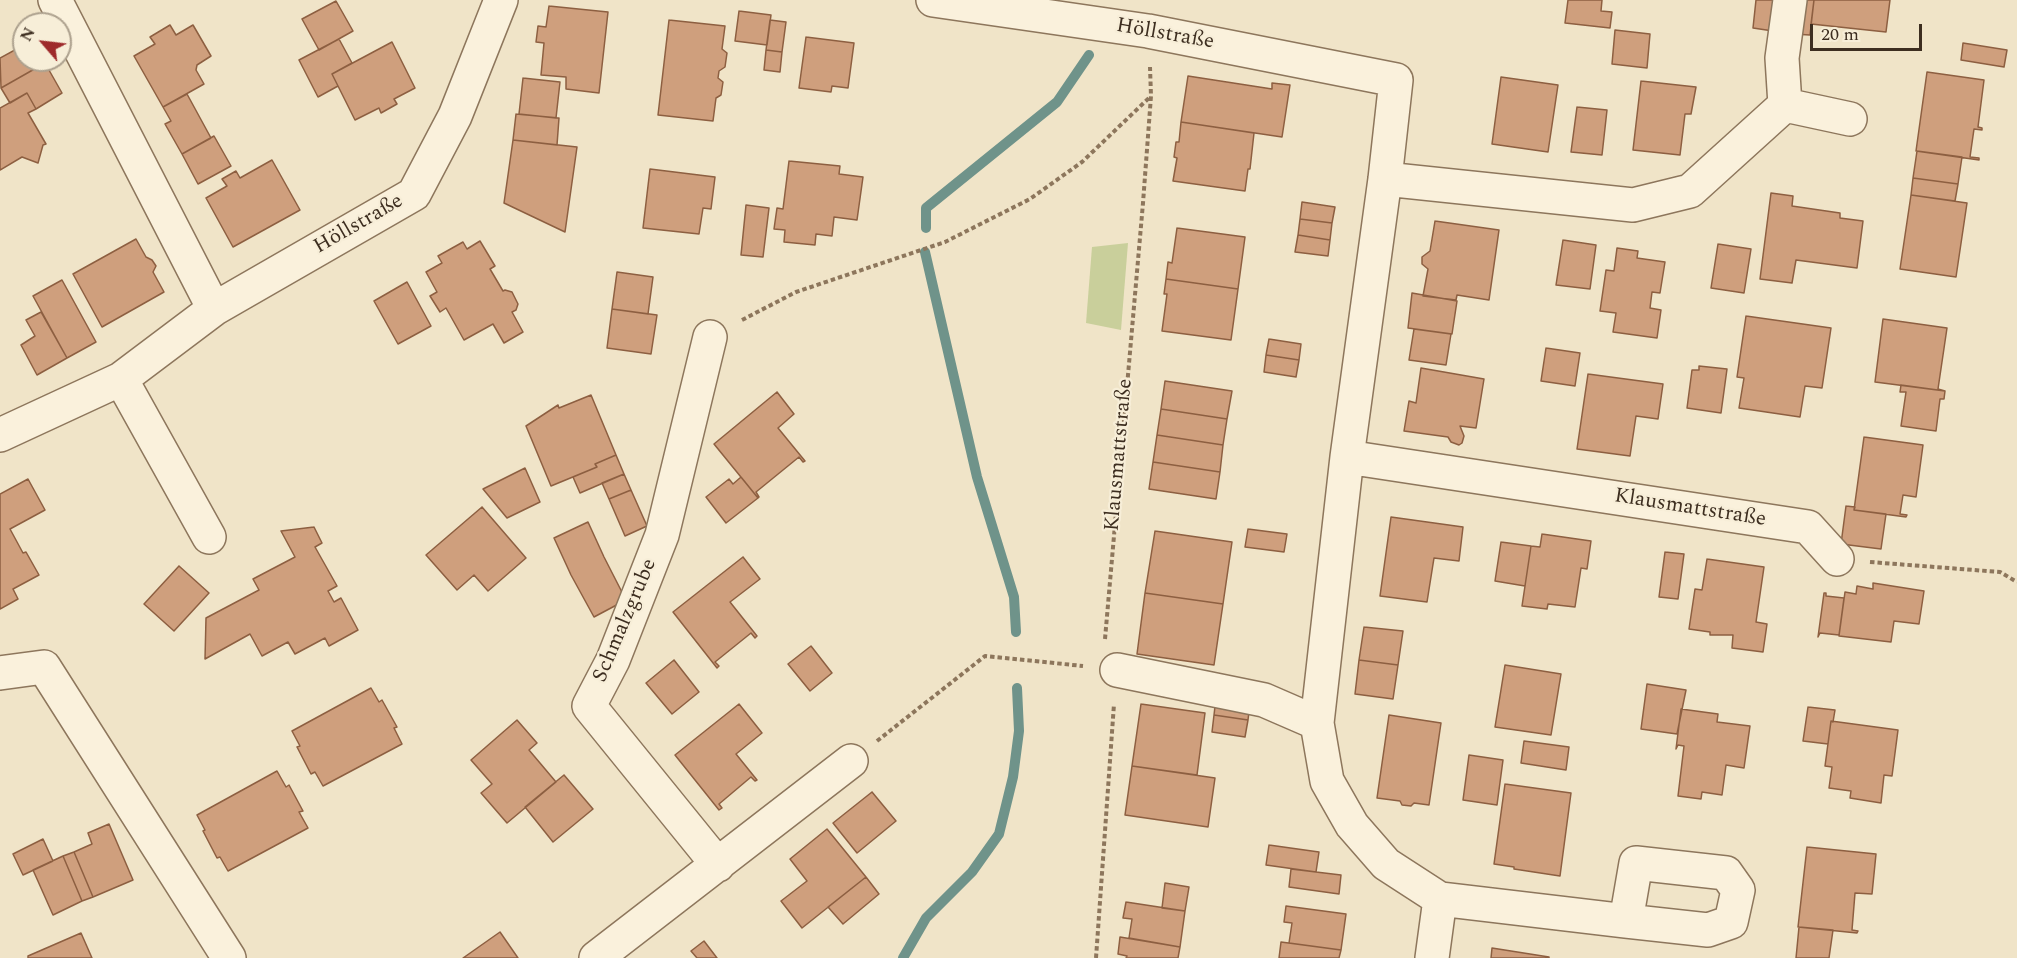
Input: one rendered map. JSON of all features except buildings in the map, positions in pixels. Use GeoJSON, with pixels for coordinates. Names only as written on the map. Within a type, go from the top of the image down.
{"type":"FeatureCollection","features":[{"type":"Feature","properties":{"kind":"street"},"geometry":{"type":"LineString","coordinates":[[55,0],[214,309]]}},
{"type":"Feature","properties":{"kind":"street","name":"Höllstraße"},"geometry":{"type":"LineString","coordinates":[[0,435],[121,379],[214,309],[414,194],[455,116],[501,0]]}},
{"type":"Feature","properties":{"kind":"street","name":"Höllstraße"},"geometry":{"type":"LineString","coordinates":[[933,0],[1148,31],[1396,80],[1385,179]]}},
{"type":"Feature","properties":{"kind":"street"},"geometry":{"type":"LineString","coordinates":[[1785,105],[1782,58],[1790,0]]}},
{"type":"Feature","properties":{"kind":"street"},"geometry":{"type":"LineString","coordinates":[[1785,105],[1850,119]]}},
{"type":"Feature","properties":{"kind":"street"},"geometry":{"type":"LineString","coordinates":[[1626,921],[1440,899],[1386,864],[1352,825],[1327,781],[1317,723],[1347,457],[1385,179],[1633,205],[1690,191],[1785,105]]}},
{"type":"Feature","properties":{"kind":"street","name":"Schmalzgrube"},"geometry":{"type":"LineString","coordinates":[[710,337],[662,535],[613,660],[589,706],[718,865]]}},
{"type":"Feature","properties":{"kind":"street"},"geometry":{"type":"LineString","coordinates":[[121,379],[209,537]]}},
{"type":"Feature","properties":{"kind":"street","name":"Klausmattstraße"},"geometry":{"type":"LineString","coordinates":[[1347,457],[1808,527],[1837,559]]}},
{"type":"Feature","properties":{"kind":"street"},"geometry":{"type":"LineString","coordinates":[[0,674],[44,667],[229,958]]}},
{"type":"Feature","properties":{"kind":"street"},"geometry":{"type":"LineString","coordinates":[[1116,670],[1264,700],[1317,723]]}},
{"type":"Feature","properties":{"kind":"street"},"geometry":{"type":"LineString","coordinates":[[596,958],[851,761]]}},
{"type":"Feature","properties":{"kind":"street"},"geometry":{"type":"LineString","coordinates":[[1432,958],[1440,899]]}},
{"type":"Feature","properties":{"kind":"path","name":"Klausmattstraße"},"geometry":{"type":"LineString","coordinates":[[1116,670],[1104,636],[1151,96],[1148,31]]}},
{"type":"Feature","properties":{"kind":"path"},"geometry":{"type":"LineString","coordinates":[[710,337],[796,292],[945,242],[1030,199],[1082,162],[1151,96]]}},
{"type":"Feature","properties":{"kind":"path"},"geometry":{"type":"LineString","coordinates":[[1837,559],[2000,572],[2017,582]]}},
{"type":"Feature","properties":{"kind":"path"},"geometry":{"type":"LineString","coordinates":[[851,761],[985,656],[1116,670],[1096,958]]}},
{"type":"Feature","properties":{"kind":"green space"},"geometry":{"type":"Polygon","coordinates":[[[1128,243],[1121,330],[1086,323],[1092,247],[1128,243]]]}},
{"type":"Feature","properties":{"kind":"waterway"},"geometry":{"type":"LineString","coordinates":[[926,228],[926,208],[1057,102],[1089,55]]}},
{"type":"Feature","properties":{"kind":"waterway"},"geometry":{"type":"LineString","coordinates":[[925,252],[977,477],[1014,597],[1016,632]]}},
{"type":"Feature","properties":{"kind":"waterway"},"geometry":{"type":"LineString","coordinates":[[903,958],[926,918],[972,872],[999,834],[1013,777],[1019,731],[1017,688]]}}]}
